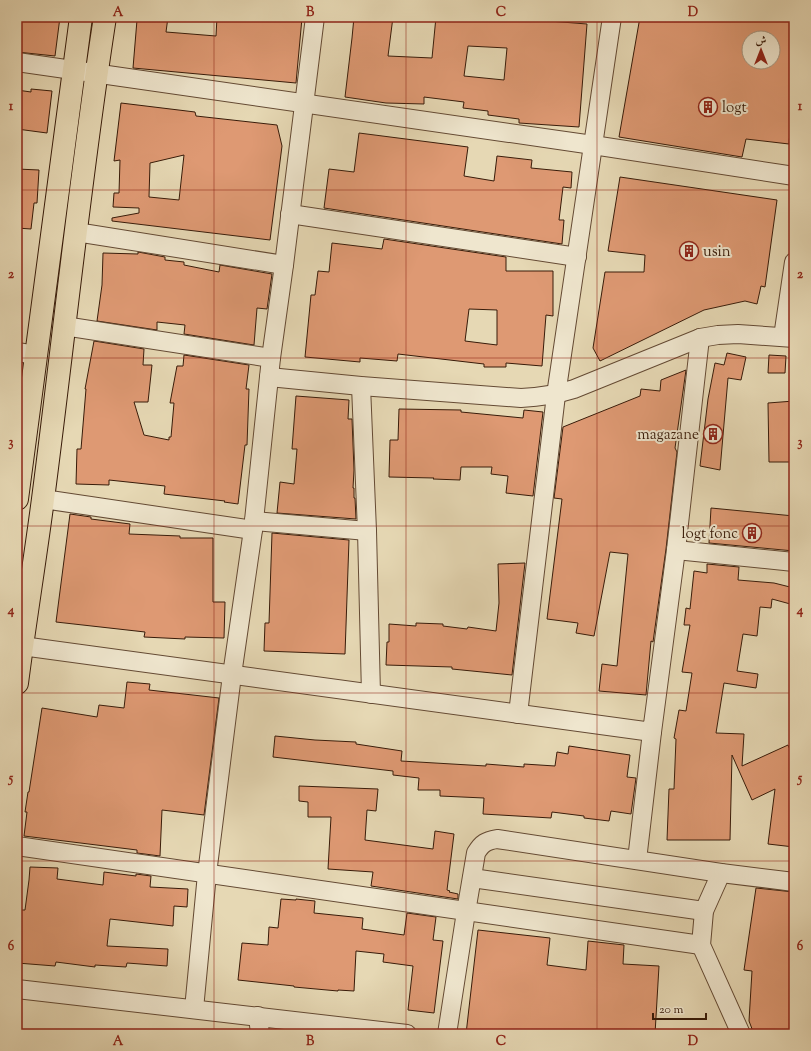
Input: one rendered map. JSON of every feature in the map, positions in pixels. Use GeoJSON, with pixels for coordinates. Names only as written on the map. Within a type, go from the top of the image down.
{"type":"FeatureCollection","features":[{"type":"Feature","properties":{"kind":"main road"},"geometry":{"type":"LineString","coordinates":[[17,498],[27,353],[74,70],[81,17]]}},
{"type":"Feature","properties":{"kind":"main road"},"geometry":{"type":"LineString","coordinates":[[17,683],[96,74],[105,17]]}},
{"type":"Feature","properties":{"kind":"street"},"geometry":{"type":"LineString","coordinates":[[194,1009],[207,874],[232,676],[254,526],[271,358],[315,17]]}},
{"type":"Feature","properties":{"kind":"street"},"geometry":{"type":"LineString","coordinates":[[518,714],[556,395],[612,17]]}},
{"type":"Feature","properties":{"kind":"street"},"geometry":{"type":"LineString","coordinates":[[17,62],[593,145],[794,176]]}},
{"type":"Feature","properties":{"kind":"street"},"geometry":{"type":"LineString","coordinates":[[290,214],[577,257]]}},
{"type":"Feature","properties":{"kind":"street"},"geometry":{"type":"LineString","coordinates":[[76,232],[284,264]]}},
{"type":"Feature","properties":{"kind":"street"},"geometry":{"type":"LineString","coordinates":[[269,377],[361,386],[520,398],[556,395],[574,390],[700,338],[738,334],[788,338],[794,262]]}},
{"type":"Feature","properties":{"kind":"street"},"geometry":{"type":"LineString","coordinates":[[64,326],[271,358]]}},
{"type":"Feature","properties":{"kind":"street"},"geometry":{"type":"LineString","coordinates":[[637,860],[676,550],[700,338]]}},
{"type":"Feature","properties":{"kind":"street"},"geometry":{"type":"LineString","coordinates":[[361,386],[367,531],[371,694]]}},
{"type":"Feature","properties":{"kind":"street"},"geometry":{"type":"LineString","coordinates":[[42,499],[254,526],[367,531]]}},
{"type":"Feature","properties":{"kind":"street"},"geometry":{"type":"LineString","coordinates":[[676,550],[794,562]]}},
{"type":"Feature","properties":{"kind":"street"},"geometry":{"type":"LineString","coordinates":[[22,646],[232,676],[652,732]]}},
{"type":"Feature","properties":{"kind":"street"},"geometry":{"type":"LineString","coordinates":[[447,1034],[476,853],[480,846],[488,841],[497,839],[720,873],[794,882]]}},
{"type":"Feature","properties":{"kind":"street"},"geometry":{"type":"LineString","coordinates":[[17,846],[701,945]]}},
{"type":"Feature","properties":{"kind":"street"},"geometry":{"type":"LineString","coordinates":[[720,873],[704,911],[701,945],[741,1034]]}},
{"type":"Feature","properties":{"kind":"street"},"geometry":{"type":"LineString","coordinates":[[472,878],[704,911]]}},
{"type":"Feature","properties":{"kind":"street"},"geometry":{"type":"LineString","coordinates":[[17,989],[194,1009],[259,1025],[407,1034]]}},
{"type":"Feature","properties":{"kind":"building"},"geometry":{"type":"Polygon","coordinates":[[[17,17],[60,17],[55,56],[17,52],[17,17]]]}},
{"type":"Feature","properties":{"kind":"building"},"geometry":{"type":"Polygon","coordinates":[[[144,17],[168,17],[166,32],[216,36],[217,17],[302,18],[296,83],[133,68],[137,20],[144,20],[144,17]]]}},
{"type":"Feature","properties":{"kind":"building"},"geometry":{"type":"Polygon","coordinates":[[[354,17],[393,17],[388,56],[432,58],[436,17],[518,17],[587,24],[579,127],[519,123],[519,119],[488,115],[488,111],[463,108],[464,102],[424,97],[424,104],[386,103],[345,97],[354,17]],[[468,46],[464,76],[504,80],[507,48],[468,46]]]}},
{"type":"Feature","properties":{"kind":"building","name":"logt"},"geometry":{"type":"Polygon","coordinates":[[[640,17],[794,17],[794,77],[789,144],[746,139],[742,157],[619,137],[640,17]]]}},
{"type":"Feature","properties":{"kind":"building"},"geometry":{"type":"Polygon","coordinates":[[[31,89],[52,91],[47,133],[17,129],[20,106],[17,105],[17,90],[31,92],[31,89]]]}},
{"type":"Feature","properties":{"kind":"building"},"geometry":{"type":"Polygon","coordinates":[[[121,103],[195,112],[196,116],[277,125],[282,146],[270,240],[112,221],[112,218],[139,213],[139,208],[113,207],[114,193],[119,193],[120,160],[114,161],[121,103]],[[184,155],[150,163],[149,197],[179,200],[184,155]]]}},
{"type":"Feature","properties":{"kind":"building"},"geometry":{"type":"Polygon","coordinates":[[[359,133],[468,147],[464,176],[494,181],[497,156],[532,160],[531,168],[572,172],[571,188],[563,187],[559,220],[564,220],[562,244],[324,208],[329,169],[354,172],[359,133]]]}},
{"type":"Feature","properties":{"kind":"building"},"geometry":{"type":"Polygon","coordinates":[[[17,169],[39,170],[37,203],[34,203],[31,229],[17,228],[17,169]]]}},
{"type":"Feature","properties":{"kind":"building","name":"usin"},"geometry":{"type":"Polygon","coordinates":[[[620,177],[777,200],[765,287],[761,286],[757,304],[745,301],[704,310],[600,361],[593,348],[605,272],[644,272],[645,255],[608,251],[620,177]]]}},
{"type":"Feature","properties":{"kind":"building"},"geometry":{"type":"Polygon","coordinates":[[[384,239],[506,257],[506,271],[553,271],[553,316],[546,315],[542,366],[506,363],[506,367],[484,367],[484,364],[398,354],[397,361],[360,358],[360,362],[305,357],[311,295],[315,295],[318,271],[329,272],[332,243],[382,249],[384,239]],[[469,309],[465,341],[497,345],[497,310],[469,309]]]}},
{"type":"Feature","properties":{"kind":"building"},"geometry":{"type":"Polygon","coordinates":[[[138,252],[165,257],[165,260],[184,262],[184,265],[219,272],[220,265],[272,274],[267,309],[257,308],[254,345],[184,334],[185,325],[157,322],[157,330],[97,321],[102,285],[103,253],[138,254],[138,252]]]}},
{"type":"Feature","properties":{"kind":"building"},"geometry":{"type":"Polygon","coordinates":[[[94,341],[144,349],[143,365],[152,365],[148,402],[134,402],[144,435],[169,440],[169,437],[171,437],[174,403],[170,403],[177,366],[183,366],[184,355],[249,365],[246,389],[249,389],[247,445],[245,445],[238,504],[224,502],[225,501],[164,494],[165,486],[109,480],[109,485],[76,484],[77,449],[81,449],[85,389],[94,341]]]}},
{"type":"Feature","properties":{"kind":"building"},"geometry":{"type":"Polygon","coordinates":[[[727,353],[746,357],[741,380],[728,378],[720,470],[700,466],[708,399],[715,363],[724,365],[727,353]]]}},
{"type":"Feature","properties":{"kind":"building"},"geometry":{"type":"Polygon","coordinates":[[[769,355],[786,356],[785,373],[768,373],[769,355]]]}},
{"type":"Feature","properties":{"kind":"building"},"geometry":{"type":"Polygon","coordinates":[[[686,370],[675,448],[677,452],[666,549],[653,642],[651,641],[646,695],[599,691],[602,664],[617,666],[628,554],[610,552],[594,636],[576,633],[578,623],[547,619],[562,499],[554,498],[563,427],[640,396],[641,389],[660,391],[661,380],[686,370]]]}},
{"type":"Feature","properties":{"kind":"building"},"geometry":{"type":"Polygon","coordinates":[[[296,396],[349,400],[348,419],[352,419],[354,470],[353,488],[356,519],[277,513],[280,482],[294,484],[297,449],[292,449],[296,396]]]}},
{"type":"Feature","properties":{"kind":"building"},"geometry":{"type":"Polygon","coordinates":[[[794,401],[794,462],[769,462],[768,403],[794,401]]]}},
{"type":"Feature","properties":{"kind":"building"},"geometry":{"type":"Polygon","coordinates":[[[399,409],[461,410],[461,412],[523,418],[524,410],[543,412],[533,496],[506,493],[508,476],[491,474],[492,467],[461,467],[460,480],[389,477],[390,440],[398,440],[399,409]]]}},
{"type":"Feature","properties":{"kind":"building","name":"logt fonc"},"geometry":{"type":"Polygon","coordinates":[[[711,508],[794,516],[794,551],[709,543],[711,508]]]}},
{"type":"Feature","properties":{"kind":"building"},"geometry":{"type":"Polygon","coordinates":[[[70,514],[91,517],[91,519],[130,524],[129,534],[180,536],[180,538],[213,538],[213,602],[225,602],[224,638],[185,637],[185,639],[144,637],[145,632],[56,622],[70,514]]]}},
{"type":"Feature","properties":{"kind":"building"},"geometry":{"type":"Polygon","coordinates":[[[272,533],[349,540],[345,654],[264,651],[265,623],[269,623],[272,533]]]}},
{"type":"Feature","properties":{"kind":"building"},"geometry":{"type":"Polygon","coordinates":[[[525,563],[512,675],[452,669],[452,667],[386,665],[387,642],[389,642],[389,624],[416,626],[416,623],[443,624],[443,626],[467,629],[468,627],[496,631],[499,603],[498,564],[525,563]]]}},
{"type":"Feature","properties":{"kind":"building"},"geometry":{"type":"Polygon","coordinates":[[[707,564],[739,567],[738,580],[774,583],[794,588],[794,605],[772,599],[771,608],[760,607],[757,636],[743,634],[737,671],[758,674],[756,688],[724,683],[716,733],[744,734],[742,766],[788,745],[794,759],[794,847],[768,844],[775,789],[752,800],[732,755],[730,840],[667,840],[669,789],[674,789],[676,739],[674,738],[679,710],[686,711],[692,673],[682,672],[690,625],[684,625],[686,608],[690,609],[694,571],[707,573],[707,564]]]}},
{"type":"Feature","properties":{"kind":"building"},"geometry":{"type":"Polygon","coordinates":[[[127,682],[150,684],[149,690],[219,698],[204,815],[162,810],[160,856],[137,853],[137,850],[24,836],[27,812],[25,812],[42,708],[97,717],[99,705],[124,708],[127,682]]]}},
{"type":"Feature","properties":{"kind":"building"},"geometry":{"type":"Polygon","coordinates":[[[275,736],[356,742],[356,744],[402,751],[401,761],[486,766],[486,764],[524,767],[524,764],[555,766],[557,752],[568,754],[569,746],[630,755],[627,777],[636,778],[631,814],[611,811],[609,821],[552,812],[551,818],[483,814],[484,798],[440,796],[440,790],[418,790],[419,778],[393,775],[393,771],[273,757],[275,736]]]}},
{"type":"Feature","properties":{"kind":"building"},"geometry":{"type":"Polygon","coordinates":[[[299,786],[378,789],[376,811],[367,810],[365,840],[433,849],[435,831],[454,834],[447,890],[458,894],[458,899],[371,886],[373,872],[328,869],[331,817],[308,817],[308,802],[299,801],[299,786]]]}},
{"type":"Feature","properties":{"kind":"building"},"geometry":{"type":"Polygon","coordinates":[[[30,867],[58,868],[57,879],[103,885],[104,872],[136,876],[136,874],[151,876],[150,887],[188,889],[187,907],[174,906],[173,926],[110,919],[107,946],[168,949],[167,966],[127,963],[126,967],[95,965],[95,967],[56,962],[55,966],[17,963],[17,910],[25,910],[30,867]]]}},
{"type":"Feature","properties":{"kind":"building"},"geometry":{"type":"Polygon","coordinates":[[[756,888],[794,892],[794,1034],[754,1034],[749,1021],[752,971],[744,970],[756,888]]]}},
{"type":"Feature","properties":{"kind":"building"},"geometry":{"type":"Polygon","coordinates":[[[281,899],[315,901],[314,913],[363,918],[362,929],[404,935],[407,913],[436,917],[433,940],[443,941],[434,1013],[408,1010],[413,966],[383,962],[384,954],[356,951],[354,991],[294,987],[238,980],[242,943],[268,945],[269,927],[278,928],[281,899]]]}},
{"type":"Feature","properties":{"kind":"building"},"geometry":{"type":"Polygon","coordinates":[[[478,930],[550,938],[547,965],[586,970],[588,941],[624,945],[623,964],[659,966],[655,1034],[466,1034],[478,930]]]}},
{"type":"Feature","properties":{"kind":"place","name":"logt"},"geometry":{"type":"Point","coordinates":[708,107]}},
{"type":"Feature","properties":{"kind":"place","name":"usin"},"geometry":{"type":"Point","coordinates":[689,251]}},
{"type":"Feature","properties":{"kind":"place","name":"magazane"},"geometry":{"type":"Point","coordinates":[713,434]}},
{"type":"Feature","properties":{"kind":"place","name":"logt fonc"},"geometry":{"type":"Point","coordinates":[752,533]}}]}
